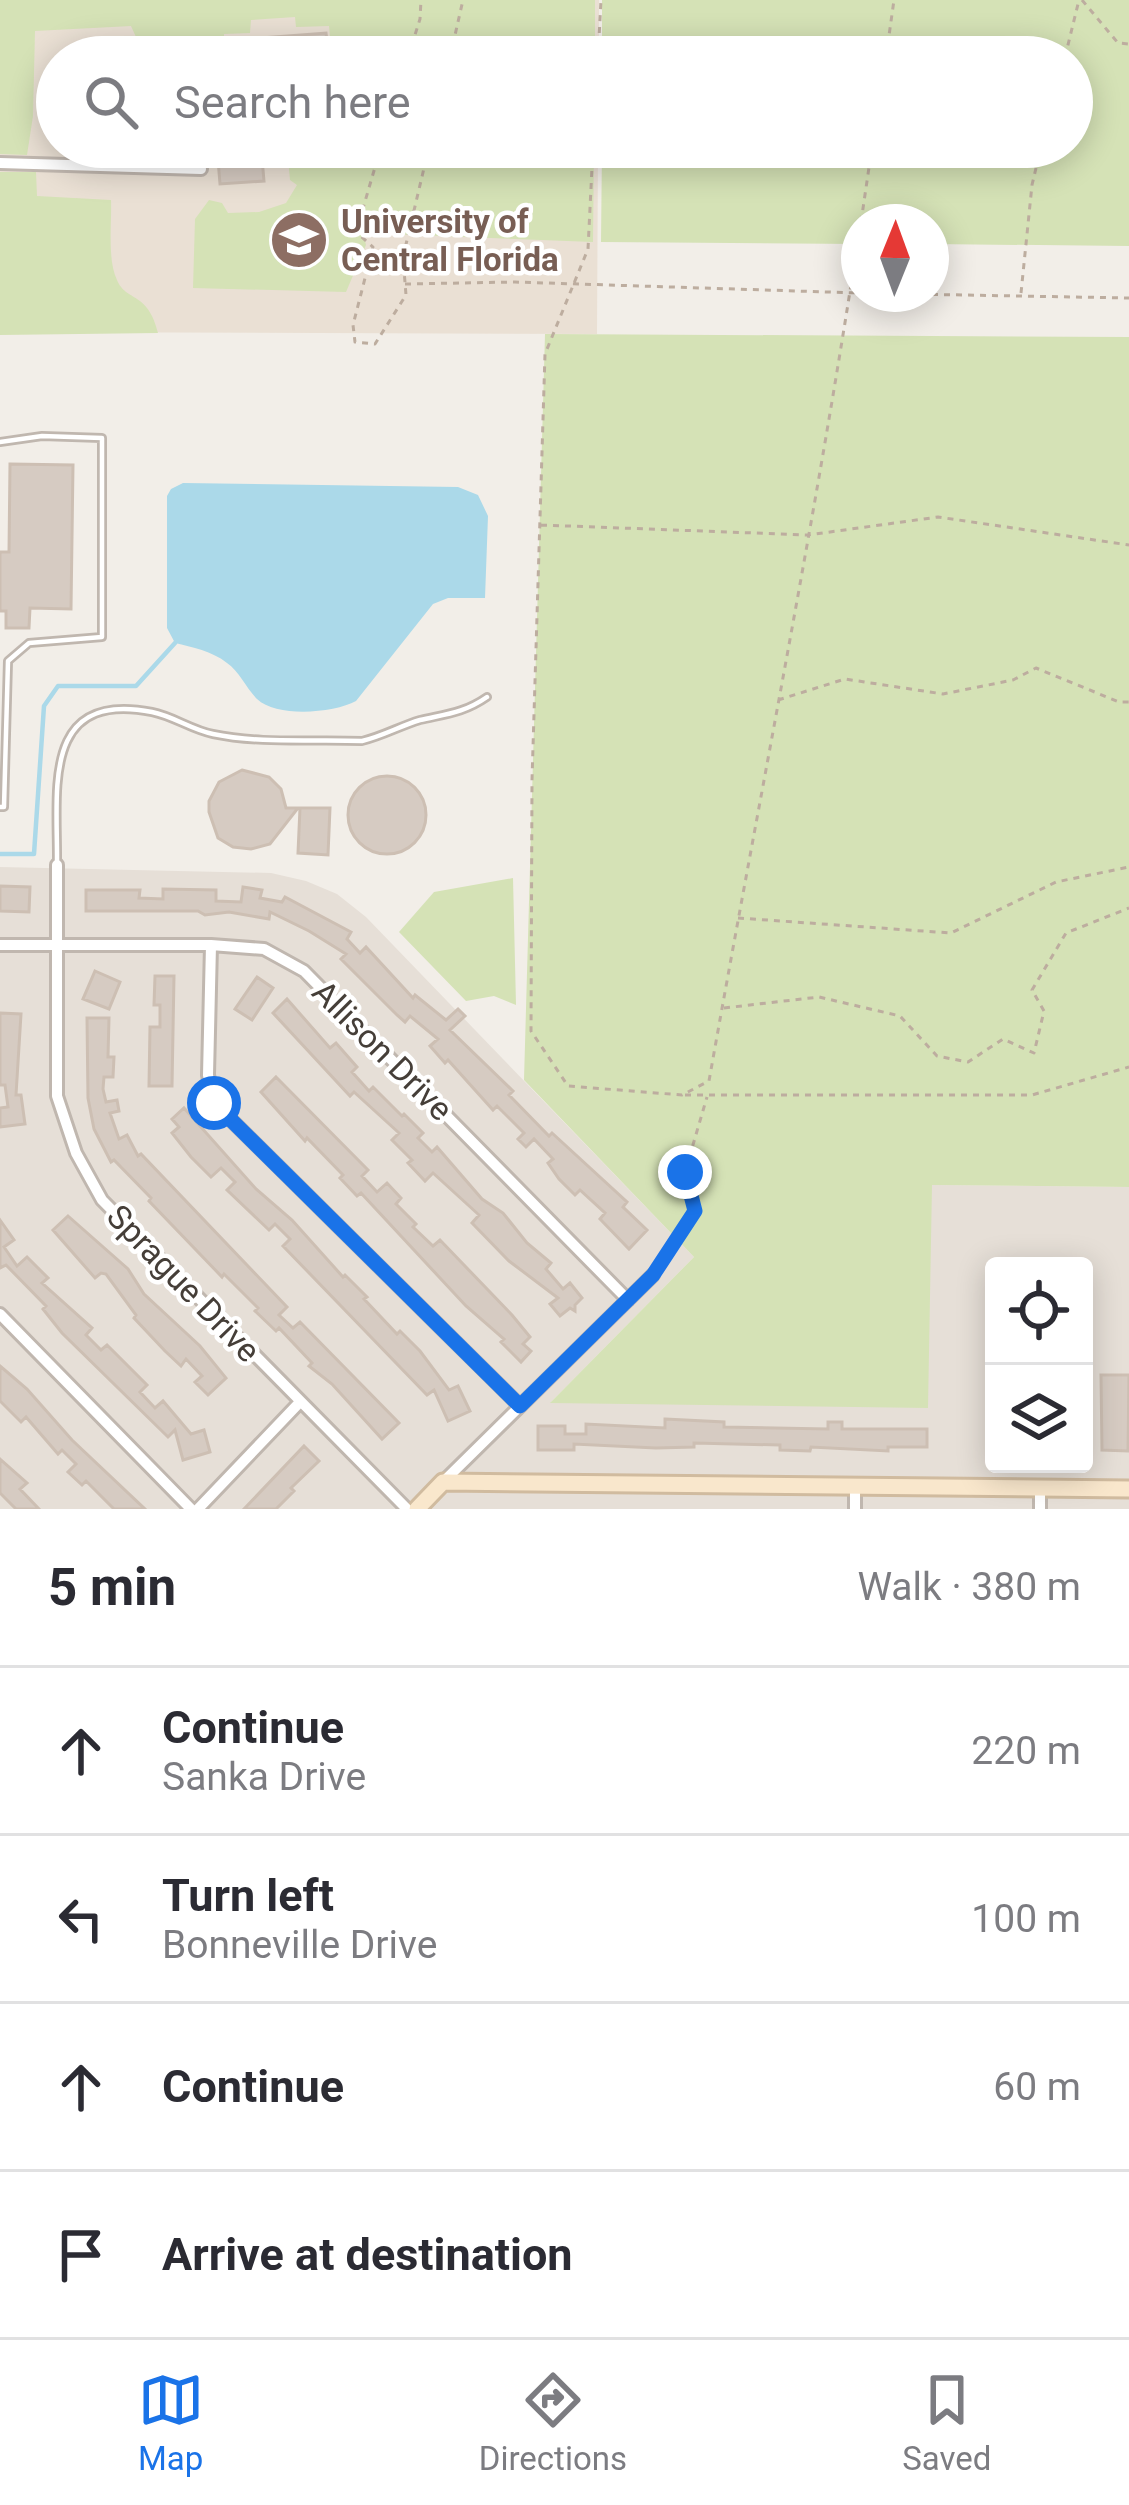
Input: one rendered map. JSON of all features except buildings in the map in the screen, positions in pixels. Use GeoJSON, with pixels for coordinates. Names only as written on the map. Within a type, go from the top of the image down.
{"type":"FeatureCollection","features":[{"type":"Feature","properties":{"kind":"street"},"geometry":{"type":"LineString","coordinates":[[0,164],[36,165]]}},
{"type":"Feature","properties":{"kind":"street"},"geometry":{"type":"LineString","coordinates":[[161,168],[201,169]]}},
{"type":"Feature","properties":{"kind":"street","name":"Sprague Drive"},"geometry":{"type":"LineString","coordinates":[[57,865],[57,1096],[102,1201],[407,1509]]}},
{"type":"Feature","properties":{"kind":"street","name":"Allison Drive"},"geometry":{"type":"LineString","coordinates":[[0,945],[211,945],[264,950],[304,971],[628,1300]]}},
{"type":"Feature","properties":{"kind":"street"},"geometry":{"type":"LineString","coordinates":[[211,945],[208,1075],[214,1103],[520,1406]]}},
{"type":"Feature","properties":{"kind":"street"},"geometry":{"type":"LineString","coordinates":[[417,1509],[653,1275]]}},
{"type":"Feature","properties":{"kind":"street"},"geometry":{"type":"LineString","coordinates":[[0,1314],[195,1509],[300,1402]]}},
{"type":"Feature","properties":{"kind":"street"},"geometry":{"type":"LineString","coordinates":[[443,1482],[1129,1489]]}},
{"type":"Feature","properties":{"kind":"street"},"geometry":{"type":"LineString","coordinates":[[854,1509],[855,1486]]}},
{"type":"Feature","properties":{"kind":"street"},"geometry":{"type":"LineString","coordinates":[[1040,1488],[1040,1509]]}},
{"type":"Feature","properties":{"kind":"lane"},"geometry":{"type":"LineString","coordinates":[[0,442],[42,436],[102,438],[102,637],[29,643],[8,661],[4,807],[0,807]]}},
{"type":"Feature","properties":{"kind":"lane"},"geometry":{"type":"LineString","coordinates":[[57,865],[58,759],[65,739],[82,721],[101,712],[153,712],[222,735],[362,741],[414,722],[457,714],[487,697]]}},
{"type":"Feature","properties":{"kind":"path"},"geometry":{"type":"LineString","coordinates":[[415,36],[421,0]]}},
{"type":"Feature","properties":{"kind":"path"},"geometry":{"type":"LineString","coordinates":[[455,36],[463,0]]}},
{"type":"Feature","properties":{"kind":"path"},"geometry":{"type":"LineString","coordinates":[[599,36],[602,0]]}},
{"type":"Feature","properties":{"kind":"path"},"geometry":{"type":"LineString","coordinates":[[889,36],[894,0]]}},
{"type":"Feature","properties":{"kind":"path"},"geometry":{"type":"LineString","coordinates":[[1081,0],[1118,43],[1129,44]]}},
{"type":"Feature","properties":{"kind":"path"},"geometry":{"type":"LineString","coordinates":[[1071,36],[1081,0]]}},
{"type":"Feature","properties":{"kind":"path"},"geometry":{"type":"LineString","coordinates":[[375,168],[356,232],[373,247],[353,326],[356,342],[375,344],[406,295],[403,257],[424,168]]}},
{"type":"Feature","properties":{"kind":"path"},"geometry":{"type":"LineString","coordinates":[[592,168],[588,249],[544,354],[531,1031],[568,1086],[682,1095],[1032,1094],[1129,1067]]}},
{"type":"Feature","properties":{"kind":"path"},"geometry":{"type":"LineString","coordinates":[[864,204],[869,168]]}},
{"type":"Feature","properties":{"kind":"path"},"geometry":{"type":"LineString","coordinates":[[1020,296],[1036,168]]}},
{"type":"Feature","properties":{"kind":"path"},"geometry":{"type":"LineString","coordinates":[[405,284],[841,293]]}},
{"type":"Feature","properties":{"kind":"path"},"geometry":{"type":"LineString","coordinates":[[949,295],[1129,298]]}},
{"type":"Feature","properties":{"kind":"path"},"geometry":{"type":"LineString","coordinates":[[682,1095],[709,1081],[847,312]]}},
{"type":"Feature","properties":{"kind":"path"},"geometry":{"type":"LineString","coordinates":[[540,525],[808,535],[938,517],[1129,545]]}},
{"type":"Feature","properties":{"kind":"path"},"geometry":{"type":"LineString","coordinates":[[776,700],[844,679],[943,694],[1013,680],[1036,668],[1129,702]]}},
{"type":"Feature","properties":{"kind":"path"},"geometry":{"type":"LineString","coordinates":[[738,918],[951,934],[1056,882],[1129,868]]}},
{"type":"Feature","properties":{"kind":"path"},"geometry":{"type":"LineString","coordinates":[[722,1008],[819,997],[900,1016],[937,1056],[968,1062],[1003,1039],[1034,1053],[1045,1011],[1032,990],[1066,933],[1129,908]]}},
{"type":"Feature","properties":{"kind":"path"},"geometry":{"type":"LineString","coordinates":[[653,1275],[695,1211],[685,1172],[707,1095]]}},
{"type":"Feature","properties":{"kind":"shaded area","name":"University of Central Florida"},"geometry":{"type":"Polygon","coordinates":[[[0,0],[599,0],[599,36],[36,36],[36,168],[598,168],[597,334],[0,332],[0,0]]]}},
{"type":"Feature","properties":{"kind":"shaded area"},"geometry":{"type":"Polygon","coordinates":[[[0,867],[271,873],[337,894],[366,917],[694,1257],[551,1402],[932,1185],[1129,1187],[1129,1509],[0,1509],[0,867]]]}},
{"type":"Feature","properties":{"kind":"green space"},"geometry":{"type":"Polygon","coordinates":[[[0,0],[595,0],[595,36],[330,36],[329,26],[296,27],[295,17],[251,20],[250,33],[224,36],[136,36],[131,26],[35,31],[27,155],[0,154],[0,0]]]}},
{"type":"Feature","properties":{"kind":"green space"},"geometry":{"type":"Polygon","coordinates":[[[602,0],[1129,0],[1129,246],[949,244],[949,204],[841,204],[841,244],[601,242],[602,168],[1093,168],[1093,36],[602,36],[602,0]]]}},
{"type":"Feature","properties":{"kind":"green space"},"geometry":{"type":"Polygon","coordinates":[[[289,168],[594,168],[593,242],[363,233],[366,245],[346,292],[193,288],[195,219],[209,200],[222,203],[228,213],[259,212],[286,203],[297,185],[290,180],[289,168]]]}},
{"type":"Feature","properties":{"kind":"green space"},"geometry":{"type":"Polygon","coordinates":[[[0,172],[36,172],[37,196],[111,200],[114,271],[121,287],[149,310],[158,333],[0,335],[0,172]]]}},
{"type":"Feature","properties":{"kind":"green space"},"geometry":{"type":"Polygon","coordinates":[[[545,334],[1129,337],[1129,1187],[932,1185],[928,1408],[550,1403],[694,1257],[524,1080],[545,334]]]}},
{"type":"Feature","properties":{"kind":"green space"},"geometry":{"type":"Polygon","coordinates":[[[513,878],[516,1005],[494,996],[466,1001],[399,932],[434,892],[513,878]]]}},
{"type":"Feature","properties":{"kind":"water"},"geometry":{"type":"Polygon","coordinates":[[[183,483],[458,487],[478,495],[488,516],[485,598],[448,598],[433,604],[356,701],[306,712],[266,705],[227,663],[175,643],[167,628],[167,496],[183,483]]]}},
{"type":"Feature","properties":{"kind":"waterway"},"geometry":{"type":"LineString","coordinates":[[0,854],[34,854],[44,706],[58,686],[136,686],[175,643]]}},
{"type":"Feature","properties":{"kind":"place","name":"University of Central Florida"},"geometry":{"type":"Point","coordinates":[299,240]}},
{"type":"Feature","properties":{"kind":"route"},"geometry":{"type":"LineString","coordinates":[[214,1103],[520,1406],[653,1275],[695,1211],[685,1172]]}}]}
